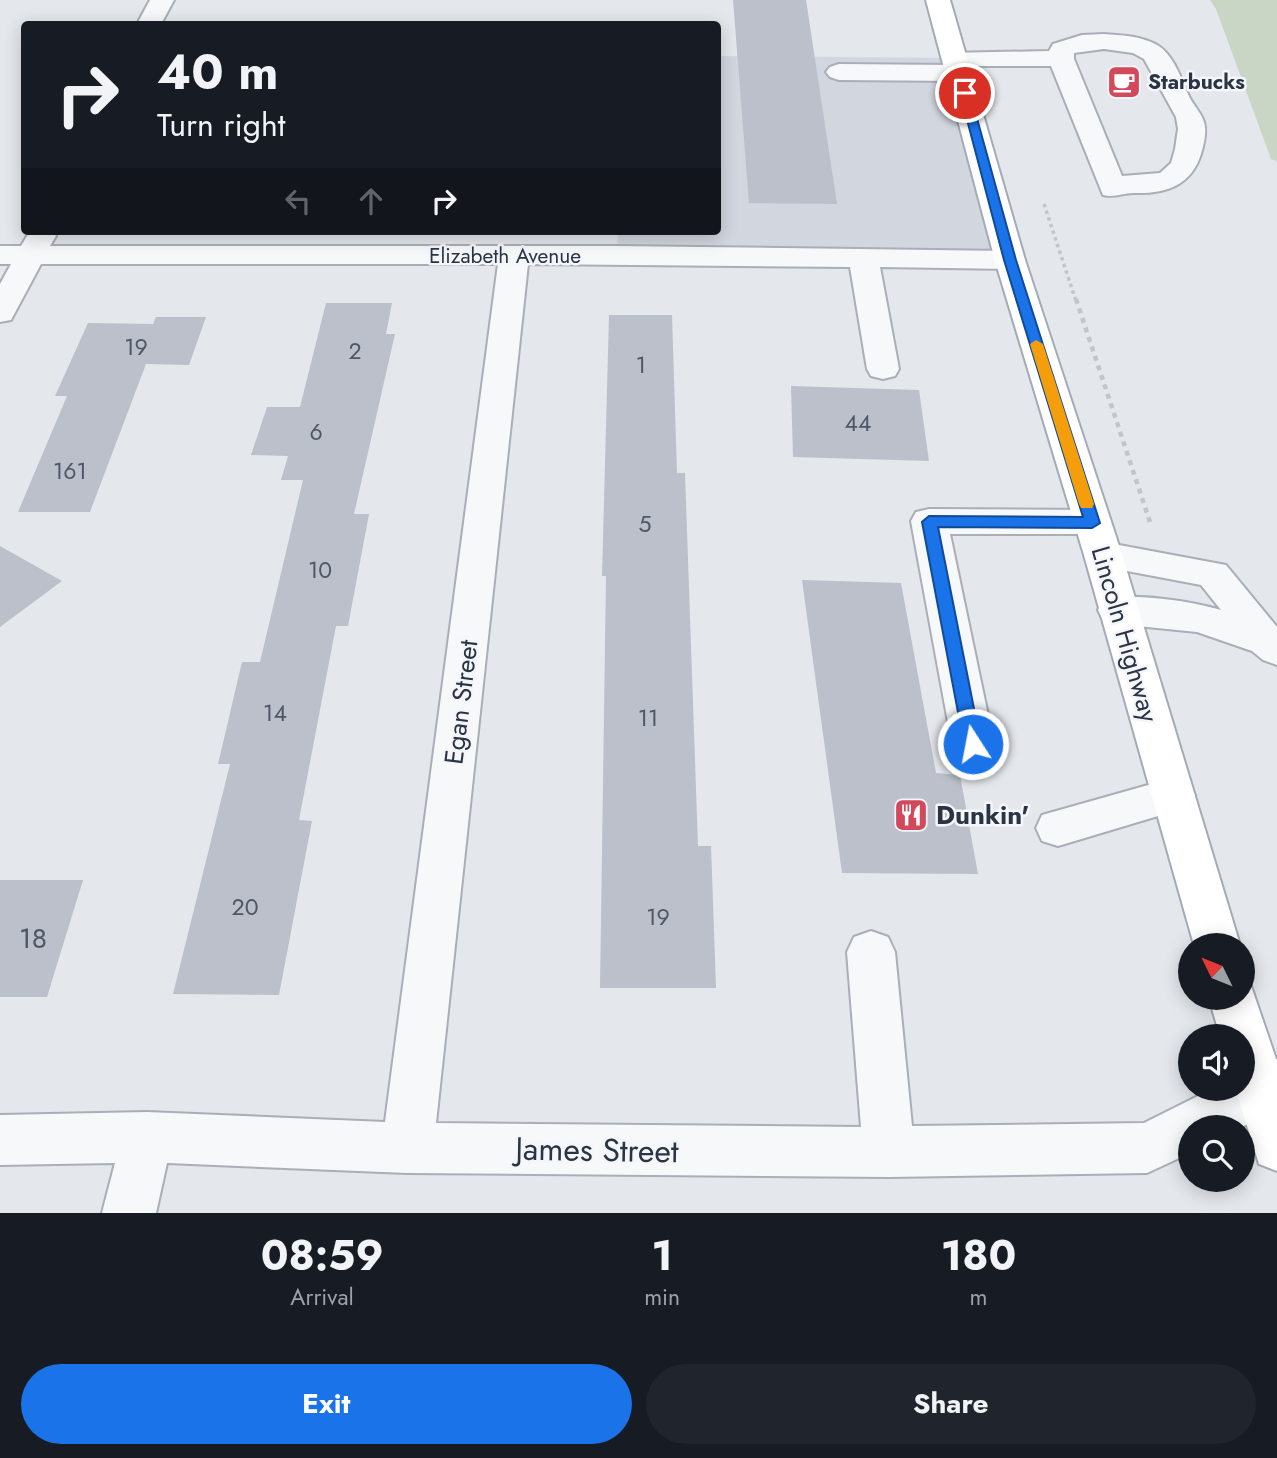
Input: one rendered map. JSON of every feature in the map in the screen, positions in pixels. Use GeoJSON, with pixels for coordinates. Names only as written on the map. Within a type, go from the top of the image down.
{"type":"FeatureCollection","features":[{"type":"Feature","properties":{"kind":"main road","name":"Lincoln Highway"},"geometry":{"type":"LineString","coordinates":[[938,0],[1010,260],[1098,539],[1213,933]]}},
{"type":"Feature","properties":{"kind":"main road"},"geometry":{"type":"LineString","coordinates":[[1238,1010],[1269,1088],[1277,1146]]}},
{"type":"Feature","properties":{"kind":"street"},"geometry":{"type":"LineString","coordinates":[[151,21],[162,0]]}},
{"type":"Feature","properties":{"kind":"street"},"geometry":{"type":"LineString","coordinates":[[1103,42],[1147,49],[1153,53],[1189,118],[1192,135],[1182,171],[1176,177],[1152,184],[1112,187],[1061,59],[1062,49],[1078,43],[1103,42]]}},
{"type":"Feature","properties":{"kind":"street"},"geometry":{"type":"LineString","coordinates":[[839,72],[1061,59]]}},
{"type":"Feature","properties":{"kind":"street"},"geometry":{"type":"LineString","coordinates":[[0,313],[37,243]]}},
{"type":"Feature","properties":{"kind":"street","name":"Elizabeth Avenue"},"geometry":{"type":"LineString","coordinates":[[0,255],[37,243],[514,257],[1010,260]]}},
{"type":"Feature","properties":{"kind":"street","name":"Egan Street"},"geometry":{"type":"LineString","coordinates":[[407,1148],[514,257]]}},
{"type":"Feature","properties":{"kind":"street"},"geometry":{"type":"LineString","coordinates":[[863,258],[883,369]]}},
{"type":"Feature","properties":{"kind":"street"},"geometry":{"type":"LineString","coordinates":[[973,744],[929,522],[1098,539],[1213,574],[1272,645]]}},
{"type":"Feature","properties":{"kind":"street"},"geometry":{"type":"LineString","coordinates":[[1117,610],[1200,618],[1272,645]]}},
{"type":"Feature","properties":{"kind":"street"},"geometry":{"type":"LineString","coordinates":[[1058,828],[1173,795]]}},
{"type":"Feature","properties":{"kind":"street"},"geometry":{"type":"LineString","coordinates":[[871,952],[888,1152]]}},
{"type":"Feature","properties":{"kind":"street","name":"James Street"},"geometry":{"type":"LineString","coordinates":[[1214,1115],[1269,1088]]}},
{"type":"Feature","properties":{"kind":"street","name":"James Street"},"geometry":{"type":"LineString","coordinates":[[0,1140],[147,1137],[407,1148],[888,1152],[1147,1148],[1178,1133]]}},
{"type":"Feature","properties":{"kind":"street"},"geometry":{"type":"LineString","coordinates":[[129,1213],[147,1137]]}},
{"type":"Feature","properties":{"kind":"path"},"geometry":{"type":"LineString","coordinates":[[1044,204],[1151,525]]}},
{"type":"Feature","properties":{"kind":"shaded area"},"geometry":{"type":"Polygon","coordinates":[[[721,56],[955,58],[1010,260],[617,255],[618,235],[721,235],[721,56]]]}},
{"type":"Feature","properties":{"kind":"green space"},"geometry":{"type":"Polygon","coordinates":[[[1210,0],[1277,0],[1277,161],[1271,159],[1216,9],[1210,0]]]}},
{"type":"Feature","properties":{"kind":"building"},"geometry":{"type":"Polygon","coordinates":[[[733,0],[806,0],[837,204],[749,203],[733,0]]]}},
{"type":"Feature","properties":{"kind":"building"},"geometry":{"type":"Polygon","coordinates":[[[326,303],[392,303],[386,334],[395,334],[354,514],[369,514],[348,626],[336,626],[299,820],[312,821],[279,995],[173,994],[230,764],[218,764],[242,662],[260,662],[303,480],[281,480],[288,456],[251,455],[267,407],[300,407],[326,303]]]}},
{"type":"Feature","properties":{"kind":"building"},"geometry":{"type":"Polygon","coordinates":[[[609,315],[672,315],[677,473],[685,473],[698,846],[711,846],[716,988],[600,988],[606,576],[602,576],[609,315]]]}},
{"type":"Feature","properties":{"kind":"building"},"geometry":{"type":"Polygon","coordinates":[[[156,317],[206,317],[189,365],[146,364],[90,512],[18,512],[67,396],[55,396],[88,323],[153,324],[156,317]]]}},
{"type":"Feature","properties":{"kind":"building"},"geometry":{"type":"Polygon","coordinates":[[[791,386],[919,390],[929,461],[793,457],[791,386]]]}},
{"type":"Feature","properties":{"kind":"building"},"geometry":{"type":"Polygon","coordinates":[[[0,546],[62,581],[0,627],[0,546]]]}},
{"type":"Feature","properties":{"kind":"building"},"geometry":{"type":"Polygon","coordinates":[[[802,580],[901,583],[936,773],[960,775],[978,874],[842,873],[802,580]]]}},
{"type":"Feature","properties":{"kind":"building"},"geometry":{"type":"Polygon","coordinates":[[[0,880],[83,880],[47,997],[0,997],[0,880]]]}},
{"type":"Feature","properties":{"kind":"slow traffic"},"geometry":{"type":"LineString","coordinates":[[1036,344],[1086,504]]}},
{"type":"Feature","properties":{"kind":"place","name":"Starbucks"},"geometry":{"type":"Point","coordinates":[1124,82]}},
{"type":"Feature","properties":{"kind":"place","name":"Dunkin'"},"geometry":{"type":"Point","coordinates":[911,815]}},
{"type":"Feature","properties":{"kind":"route"},"geometry":{"type":"LineString","coordinates":[[965,93],[1010,260],[1092,523],[929,522],[973,744]]}}]}
